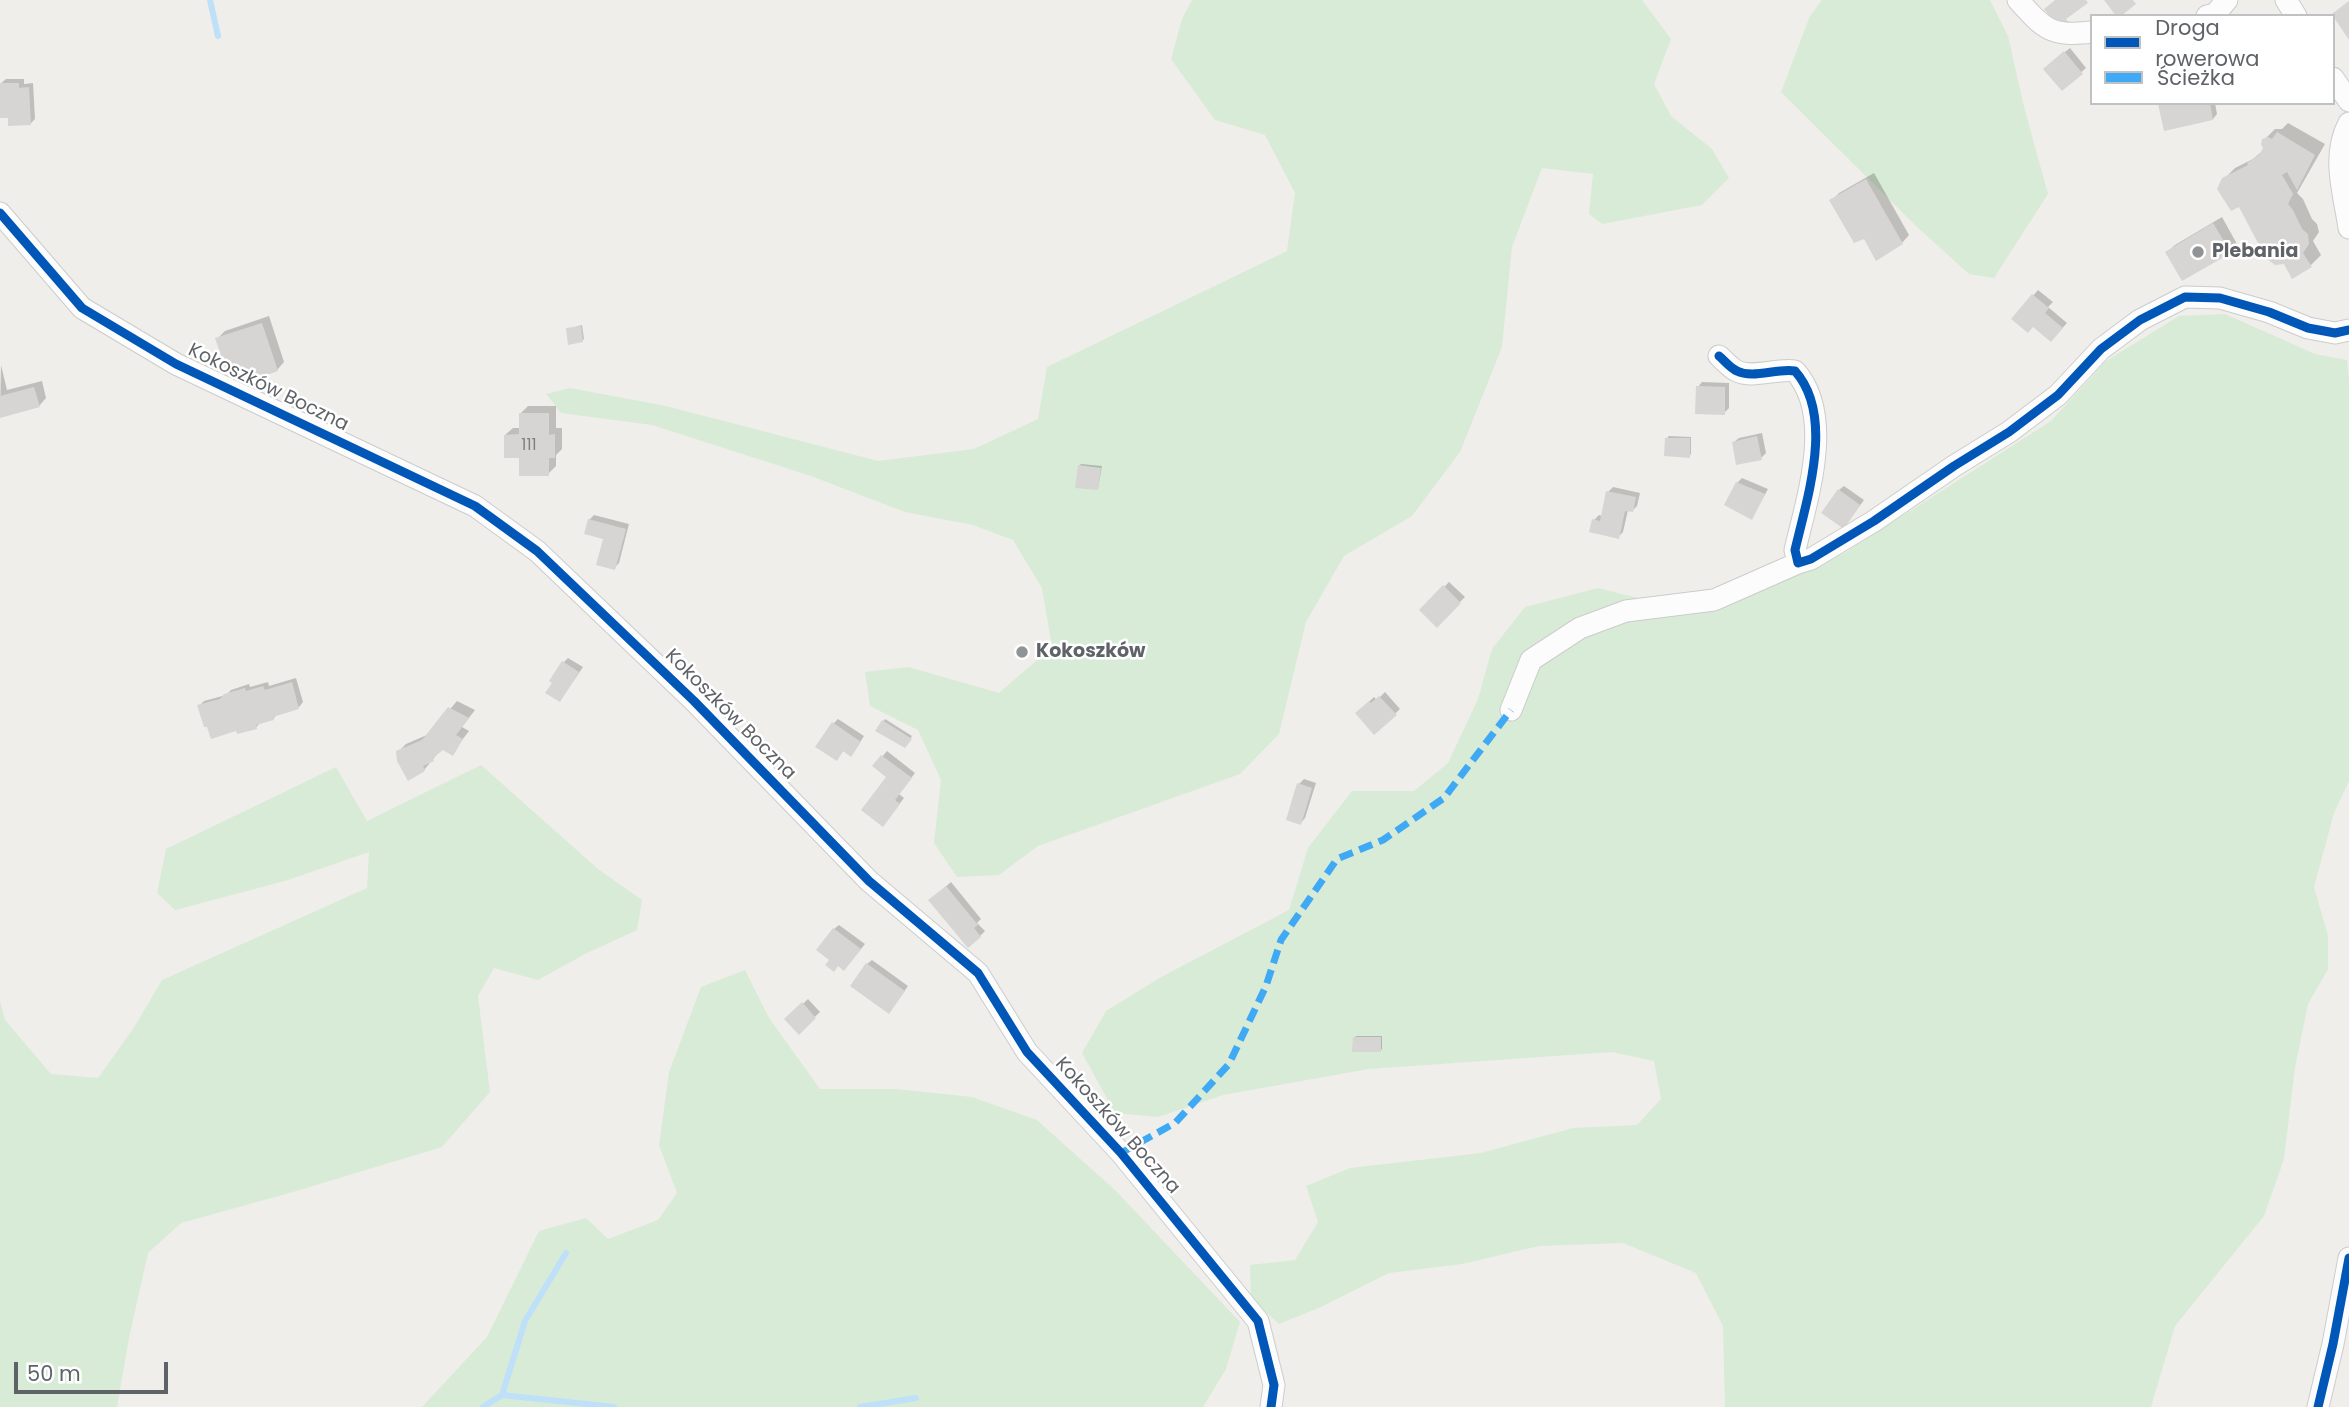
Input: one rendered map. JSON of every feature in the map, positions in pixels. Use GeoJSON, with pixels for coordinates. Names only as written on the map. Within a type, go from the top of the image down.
{"type":"FeatureCollection","features":[{"type":"Feature","properties":{"kind":"street"},"geometry":{"type":"LineString","coordinates":[[2018,0],[2033,17],[2054,33],[2090,33]]}},
{"type":"Feature","properties":{"kind":"street"},"geometry":{"type":"LineString","coordinates":[[2215,14],[2227,0]]}},
{"type":"Feature","properties":{"kind":"street"},"geometry":{"type":"LineString","coordinates":[[2335,81],[2349,101]]}},
{"type":"Feature","properties":{"kind":"street"},"geometry":{"type":"LineString","coordinates":[[2349,123],[2342,137],[2339,168],[2347,197],[2349,228]]}},
{"type":"Feature","properties":{"kind":"street","name":"Kokoszków Boczna"},"geometry":{"type":"LineString","coordinates":[[0,213],[82,308],[176,365],[475,506],[537,551],[694,701],[869,881],[978,973],[1027,1052],[1121,1153],[1258,1321],[1273,1385],[1271,1407]]}},
{"type":"Feature","properties":{"kind":"street"},"geometry":{"type":"LineString","coordinates":[[1511,710],[1531,660],[1580,628],[1626,611],[1714,600],[1811,559],[2009,432],[2059,395],[2101,349],[2140,320],[2185,296],[2220,298],[2269,312],[2308,328],[2335,333],[2349,330]]}},
{"type":"Feature","properties":{"kind":"street"},"geometry":{"type":"LineString","coordinates":[[1718,356],[1738,372],[1795,370],[1811,397],[1815,425],[1815,461],[1795,550],[1798,563]]}},
{"type":"Feature","properties":{"kind":"street"},"geometry":{"type":"LineString","coordinates":[[2318,1407],[2349,1258]]}},
{"type":"Feature","properties":{"kind":"green space"},"geometry":{"type":"Polygon","coordinates":[[[1192,0],[1642,0],[1671,39],[1654,84],[1671,116],[1712,149],[1729,178],[1702,205],[1602,224],[1589,214],[1593,174],[1542,168],[1512,247],[1502,347],[1460,452],[1412,516],[1344,556],[1306,622],[1279,734],[1240,774],[1038,846],[999,875],[957,877],[934,843],[941,780],[918,730],[870,706],[865,672],[908,667],[999,693],[1052,647],[1042,588],[1013,540],[973,525],[905,512],[811,476],[652,425],[561,413],[546,394],[570,388],[666,406],[878,461],[974,449],[1038,419],[1047,367],[1287,251],[1295,193],[1265,135],[1215,120],[1171,59],[1182,19],[1192,0]]]}},
{"type":"Feature","properties":{"kind":"green space"},"geometry":{"type":"Polygon","coordinates":[[[1822,0],[1990,0],[2008,36],[2048,194],[1994,278],[1969,274],[1916,226],[1781,92],[1810,16],[1822,0]]]}},
{"type":"Feature","properties":{"kind":"green space"},"geometry":{"type":"Polygon","coordinates":[[[2225,314],[2315,354],[2347,360],[2349,781],[2334,813],[2314,887],[2328,936],[2328,969],[2308,1004],[2295,1068],[2284,1159],[2264,1216],[2175,1326],[2151,1407],[1725,1407],[1723,1326],[1696,1273],[1623,1243],[1539,1246],[1462,1264],[1389,1273],[1321,1307],[1279,1324],[1251,1298],[1250,1265],[1295,1260],[1318,1222],[1306,1186],[1350,1168],[1481,1153],[1573,1128],[1637,1125],[1661,1099],[1654,1061],[1612,1052],[1369,1069],[1223,1095],[1158,1117],[1115,1113],[1082,1053],[1106,1011],[1163,976],[1289,910],[1308,848],[1352,791],[1414,791],[1448,763],[1478,699],[1492,649],[1525,607],[1598,588],[1662,604],[1781,576],[1843,554],[2051,421],[2106,361],[2179,316],[2225,314]]]}},
{"type":"Feature","properties":{"kind":"green space"},"geometry":{"type":"Polygon","coordinates":[[[481,765],[598,869],[642,900],[637,930],[538,980],[494,968],[478,996],[490,1092],[442,1147],[181,1223],[148,1253],[117,1407],[0,1407],[0,1001],[5,1020],[51,1074],[98,1078],[133,1029],[162,980],[367,888],[369,852],[285,881],[175,910],[157,893],[166,849],[336,767],[367,821],[481,765]]]}},
{"type":"Feature","properties":{"kind":"green space"},"geometry":{"type":"Polygon","coordinates":[[[745,970],[769,1018],[820,1089],[897,1089],[972,1097],[1037,1120],[1115,1190],[1240,1322],[1226,1369],[1203,1407],[422,1407],[487,1337],[539,1231],[586,1218],[608,1239],[658,1220],[677,1193],[659,1145],[669,1072],[701,987],[745,970]]]}},
{"type":"Feature","properties":{"kind":"building"},"geometry":{"type":"Polygon","coordinates":[[[2055,0],[2086,0],[2088,3],[2066,19],[2069,24],[2057,26],[2044,9],[2055,0]]]}},
{"type":"Feature","properties":{"kind":"building"},"geometry":{"type":"Polygon","coordinates":[[[2104,0],[2133,0],[2136,4],[2124,14],[2114,14],[2104,0]]]}},
{"type":"Feature","properties":{"kind":"building"},"geometry":{"type":"Polygon","coordinates":[[[2349,1],[2349,40],[2335,19],[2335,14],[2332,14],[2349,1]]]}},
{"type":"Feature","properties":{"kind":"building"},"geometry":{"type":"Polygon","coordinates":[[[2064,51],[2083,74],[2062,91],[2043,69],[2064,51]]]}},
{"type":"Feature","properties":{"kind":"building"},"geometry":{"type":"Polygon","coordinates":[[[0,83],[19,83],[19,88],[29,87],[31,125],[8,126],[8,118],[0,118],[0,83]]]}},
{"type":"Feature","properties":{"kind":"building"},"geometry":{"type":"Polygon","coordinates":[[[2158,105],[2210,105],[2213,120],[2164,131],[2158,105]]]}},
{"type":"Feature","properties":{"kind":"building"},"geometry":{"type":"Polygon","coordinates":[[[2277,132],[2315,155],[2297,190],[2287,172],[2282,175],[2293,194],[2288,204],[2302,229],[2308,234],[2309,244],[2303,253],[2312,267],[2292,279],[2284,264],[2275,265],[2267,259],[2239,207],[2231,211],[2217,189],[2222,178],[2248,165],[2247,163],[2259,155],[2263,148],[2262,139],[2272,139],[2277,132]]]}},
{"type":"Feature","properties":{"kind":"building"},"geometry":{"type":"Polygon","coordinates":[[[1866,179],[1903,244],[1876,261],[1864,239],[1854,243],[1829,200],[1866,179]]]}},
{"type":"Feature","properties":{"kind":"building","name":"Plebania"},"geometry":{"type":"Polygon","coordinates":[[[2213,223],[2231,253],[2182,281],[2165,252],[2213,223]]]}},
{"type":"Feature","properties":{"kind":"building"},"geometry":{"type":"Polygon","coordinates":[[[2032,294],[2049,308],[2045,313],[2063,328],[2051,342],[2033,327],[2028,333],[2011,319],[2032,294]]]}},
{"type":"Feature","properties":{"kind":"building"},"geometry":{"type":"Polygon","coordinates":[[[262,323],[278,371],[242,384],[238,372],[228,375],[215,338],[262,323]]]}},
{"type":"Feature","properties":{"kind":"building"},"geometry":{"type":"Polygon","coordinates":[[[581,326],[583,342],[568,345],[566,328],[581,326]]]}},
{"type":"Feature","properties":{"kind":"building"},"geometry":{"type":"Polygon","coordinates":[[[1696,386],[1725,387],[1725,415],[1695,414],[1696,386]]]}},
{"type":"Feature","properties":{"kind":"building"},"geometry":{"type":"Polygon","coordinates":[[[34,387],[40,407],[0,418],[0,396],[34,387]]]}},
{"type":"Feature","properties":{"kind":"building"},"geometry":{"type":"Polygon","coordinates":[[[519,413],[549,413],[549,435],[555,434],[555,458],[549,458],[549,476],[519,476],[519,458],[504,458],[504,435],[519,434],[519,413]]]}},
{"type":"Feature","properties":{"kind":"building"},"geometry":{"type":"Polygon","coordinates":[[[1757,436],[1762,460],[1736,465],[1732,442],[1757,436]]]}},
{"type":"Feature","properties":{"kind":"building"},"geometry":{"type":"Polygon","coordinates":[[[1665,438],[1690,438],[1690,458],[1664,456],[1665,438]]]}},
{"type":"Feature","properties":{"kind":"building"},"geometry":{"type":"Polygon","coordinates":[[[1078,465],[1101,468],[1098,490],[1075,488],[1078,465]]]}},
{"type":"Feature","properties":{"kind":"building"},"geometry":{"type":"Polygon","coordinates":[[[1736,482],[1765,494],[1752,520],[1724,505],[1736,482]]]}},
{"type":"Feature","properties":{"kind":"building"},"geometry":{"type":"Polygon","coordinates":[[[1838,489],[1860,505],[1844,529],[1821,513],[1838,489]]]}},
{"type":"Feature","properties":{"kind":"building"},"geometry":{"type":"Polygon","coordinates":[[[1606,491],[1636,497],[1633,512],[1625,511],[1619,539],[1589,532],[1592,519],[1600,521],[1606,491]]]}},
{"type":"Feature","properties":{"kind":"building"},"geometry":{"type":"Polygon","coordinates":[[[588,519],[626,529],[615,570],[596,565],[603,539],[584,534],[588,519]]]}},
{"type":"Feature","properties":{"kind":"building"},"geometry":{"type":"Polygon","coordinates":[[[1443,585],[1461,603],[1437,628],[1419,610],[1443,585]]]}},
{"type":"Feature","properties":{"kind":"building"},"geometry":{"type":"Polygon","coordinates":[[[562,661],[579,672],[560,702],[545,693],[562,661]]]}},
{"type":"Feature","properties":{"kind":"building"},"geometry":{"type":"Polygon","coordinates":[[[292,682],[299,709],[256,725],[257,729],[237,734],[236,731],[211,739],[197,705],[245,688],[246,691],[263,686],[265,690],[292,682]]]}},
{"type":"Feature","properties":{"kind":"building"},"geometry":{"type":"Polygon","coordinates":[[[1379,696],[1397,715],[1374,735],[1355,713],[1379,696]]]}},
{"type":"Feature","properties":{"kind":"building"},"geometry":{"type":"Polygon","coordinates":[[[448,707],[469,718],[456,735],[463,739],[453,756],[443,750],[433,758],[434,761],[423,766],[425,771],[408,781],[397,761],[396,751],[422,740],[448,707]]]}},
{"type":"Feature","properties":{"kind":"building"},"geometry":{"type":"Polygon","coordinates":[[[882,720],[912,739],[905,748],[875,731],[882,720]]]}},
{"type":"Feature","properties":{"kind":"building"},"geometry":{"type":"Polygon","coordinates":[[[832,722],[861,742],[851,757],[843,751],[837,761],[815,747],[832,722]]]}},
{"type":"Feature","properties":{"kind":"building"},"geometry":{"type":"Polygon","coordinates":[[[881,755],[912,778],[895,800],[900,804],[883,827],[861,810],[886,777],[872,766],[881,755]]]}},
{"type":"Feature","properties":{"kind":"building"},"geometry":{"type":"Polygon","coordinates":[[[1297,783],[1312,788],[1301,825],[1286,820],[1297,783]]]}},
{"type":"Feature","properties":{"kind":"building"},"geometry":{"type":"Polygon","coordinates":[[[946,886],[978,925],[974,928],[981,937],[968,948],[928,900],[946,886]]]}},
{"type":"Feature","properties":{"kind":"building"},"geometry":{"type":"Polygon","coordinates":[[[833,928],[861,949],[844,971],[838,966],[834,972],[825,965],[829,960],[816,950],[833,928]]]}},
{"type":"Feature","properties":{"kind":"building"},"geometry":{"type":"Polygon","coordinates":[[[866,963],[905,991],[889,1014],[850,986],[866,963]]]}},
{"type":"Feature","properties":{"kind":"building"},"geometry":{"type":"Polygon","coordinates":[[[802,1002],[816,1018],[799,1035],[784,1019],[802,1002]]]}},
{"type":"Feature","properties":{"kind":"building"},"geometry":{"type":"Polygon","coordinates":[[[1353,1037],[1381,1037],[1381,1052],[1352,1052],[1353,1037]]]}},
{"type":"Feature","properties":{"kind":"waterway"},"geometry":{"type":"LineString","coordinates":[[210,0],[218,36]]}},
{"type":"Feature","properties":{"kind":"waterway"},"geometry":{"type":"LineString","coordinates":[[502,1395],[525,1321],[566,1253]]}},
{"type":"Feature","properties":{"kind":"waterway","name":"Kokoszków"},"geometry":{"type":"LineString","coordinates":[[483,1407],[502,1395],[614,1407]]}},
{"type":"Feature","properties":{"kind":"waterway","name":"Kokoszków"},"geometry":{"type":"LineString","coordinates":[[860,1407],[916,1398]]}},
{"type":"Feature","properties":{"kind":"marked path"},"geometry":{"type":"LineString","coordinates":[[1121,1153],[1175,1123],[1229,1064],[1266,986],[1281,940],[1337,859],[1383,840],[1444,798],[1511,710]]}},
{"type":"Feature","properties":{"kind":"cycle path"},"geometry":{"type":"LineString","coordinates":[[0,213],[82,308],[176,364],[475,506],[537,551],[694,701],[869,881],[978,973],[1027,1052],[1121,1153],[1258,1321],[1274,1385],[1271,1407]]}},
{"type":"Feature","properties":{"kind":"cycle path"},"geometry":{"type":"LineString","coordinates":[[1719,356],[1732,368],[1743,373],[1795,371],[1807,389],[1814,411],[1815,458],[1795,550],[1798,563],[1811,559],[1874,521],[2009,432],[2058,395],[2101,349],[2140,320],[2185,297],[2220,298],[2269,312],[2308,328],[2335,333],[2349,330]]}},
{"type":"Feature","properties":{"kind":"cycle path"},"geometry":{"type":"LineString","coordinates":[[2318,1407],[2349,1258]]}},
{"type":"Feature","properties":{"kind":"place","name":"Plebania"},"geometry":{"type":"Point","coordinates":[2198,252]}},
{"type":"Feature","properties":{"kind":"place","name":"Kokoszków"},"geometry":{"type":"Point","coordinates":[1022,652]}}]}
